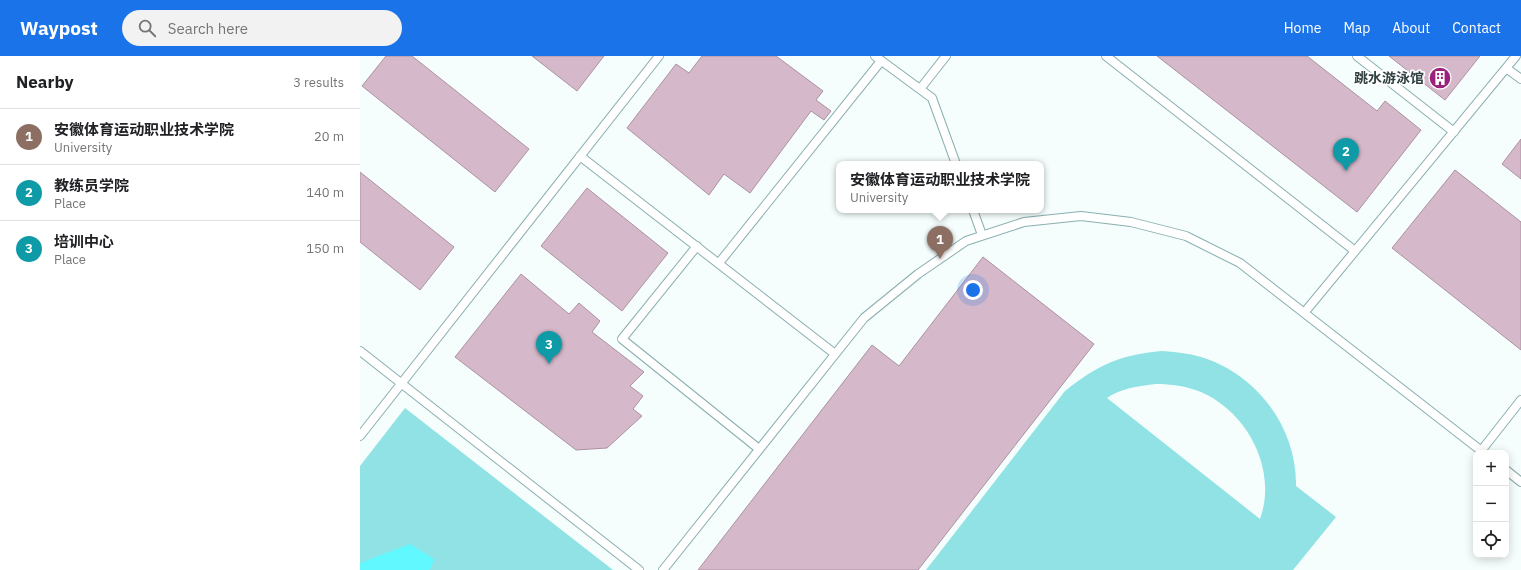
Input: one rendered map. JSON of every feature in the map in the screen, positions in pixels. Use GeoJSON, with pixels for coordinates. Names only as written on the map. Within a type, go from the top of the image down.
{"type":"FeatureCollection","features":[{"type":"Feature","properties":{"kind":"lane"},"geometry":{"type":"LineString","coordinates":[[360,436],[659,56]]}},
{"type":"Feature","properties":{"kind":"lane"},"geometry":{"type":"LineString","coordinates":[[920,89],[946,56]]}},
{"type":"Feature","properties":{"kind":"lane"},"geometry":{"type":"LineString","coordinates":[[1106,56],[1355,251]]}},
{"type":"Feature","properties":{"kind":"lane"},"geometry":{"type":"LineString","coordinates":[[1357,56],[1454,132]]}},
{"type":"Feature","properties":{"kind":"lane"},"geometry":{"type":"LineString","coordinates":[[1304,313],[1516,56]]}},
{"type":"Feature","properties":{"kind":"lane"},"geometry":{"type":"LineString","coordinates":[[719,263],[878,58],[932,98],[955,161]]}},
{"type":"Feature","properties":{"kind":"lane"},"geometry":{"type":"LineString","coordinates":[[1506,68],[1521,79]]}},
{"type":"Feature","properties":{"kind":"lane"},"geometry":{"type":"LineString","coordinates":[[580,156],[835,354]]}},
{"type":"Feature","properties":{"kind":"lane"},"geometry":{"type":"LineString","coordinates":[[974,213],[982,235]]}},
{"type":"Feature","properties":{"kind":"lane"},"geometry":{"type":"LineString","coordinates":[[663,570],[864,318],[918,274],[966,241],[1024,222],[1081,216],[1131,222],[1186,236],[1240,263],[1479,450]]}},
{"type":"Feature","properties":{"kind":"lane"},"geometry":{"type":"LineString","coordinates":[[697,246],[622,339],[759,449]]}},
{"type":"Feature","properties":{"kind":"lane"},"geometry":{"type":"LineString","coordinates":[[360,351],[639,570]]}},
{"type":"Feature","properties":{"kind":"lane"},"geometry":{"type":"LineString","coordinates":[[1484,450],[1521,400]]}},
{"type":"Feature","properties":{"kind":"lane"},"geometry":{"type":"LineString","coordinates":[[1509,472],[1521,482]]}},
{"type":"Feature","properties":{"kind":"shaded area"},"geometry":{"type":"Polygon","coordinates":[[[1162,351],[1186,354],[1201,357],[1221,365],[1240,376],[1256,390],[1270,406],[1281,424],[1289,444],[1295,465],[1296,486],[1336,517],[1293,570],[926,570],[1065,391],[1099,368],[1133,355],[1162,351]],[[1156,384],[1130,388],[1107,398],[1260,519],[1265,500],[1265,481],[1261,462],[1254,444],[1245,428],[1232,413],[1217,401],[1201,392],[1173,385],[1156,384]]]}},
{"type":"Feature","properties":{"kind":"shaded area"},"geometry":{"type":"Polygon","coordinates":[[[405,408],[613,570],[360,570],[360,466],[405,408]]]}},
{"type":"Feature","properties":{"kind":"shaded area"},"geometry":{"type":"Polygon","coordinates":[[[410,544],[434,559],[430,570],[360,570],[360,563],[410,544]]]}},
{"type":"Feature","properties":{"kind":"building"},"geometry":{"type":"Polygon","coordinates":[[[386,56],[412,56],[529,149],[495,192],[362,86],[386,56]]]}},
{"type":"Feature","properties":{"kind":"building"},"geometry":{"type":"Polygon","coordinates":[[[532,56],[604,56],[577,91],[532,56]]]}},
{"type":"Feature","properties":{"kind":"building"},"geometry":{"type":"Polygon","coordinates":[[[702,56],[776,56],[823,91],[816,100],[831,111],[824,120],[811,111],[750,193],[724,174],[709,195],[627,128],[676,64],[689,73],[702,56]]]}},
{"type":"Feature","properties":{"kind":"building"},"geometry":{"type":"Polygon","coordinates":[[[1157,56],[1307,56],[1377,111],[1385,101],[1421,130],[1357,212],[1157,56]]]}},
{"type":"Feature","properties":{"kind":"building","name":"跳水游泳馆"},"geometry":{"type":"Polygon","coordinates":[[[1389,56],[1480,56],[1445,100],[1389,56]]]}},
{"type":"Feature","properties":{"kind":"building"},"geometry":{"type":"Polygon","coordinates":[[[1521,139],[1521,179],[1502,164],[1521,139]]]}},
{"type":"Feature","properties":{"kind":"building"},"geometry":{"type":"Polygon","coordinates":[[[1455,170],[1521,222],[1521,350],[1392,248],[1455,170]]]}},
{"type":"Feature","properties":{"kind":"building"},"geometry":{"type":"Polygon","coordinates":[[[360,172],[454,247],[420,290],[360,242],[360,172]]]}},
{"type":"Feature","properties":{"kind":"building"},"geometry":{"type":"Polygon","coordinates":[[[587,188],[668,253],[622,311],[541,246],[587,188]]]}},
{"type":"Feature","properties":{"kind":"building"},"geometry":{"type":"Polygon","coordinates":[[[983,257],[1094,344],[918,570],[698,570],[872,345],[899,366],[983,257]]]}},
{"type":"Feature","properties":{"kind":"building"},"geometry":{"type":"Polygon","coordinates":[[[521,274],[569,314],[579,303],[600,321],[592,332],[644,372],[630,386],[643,396],[633,409],[642,416],[607,448],[576,450],[455,357],[521,274]]]}},
{"type":"Feature","properties":{"kind":"place","name":"跳水游泳馆"},"geometry":{"type":"Point","coordinates":[1440,78]}},
{"type":"Feature","properties":{"kind":"place","name":"教练员学院"},"geometry":{"type":"Point","coordinates":[1346,171]}},
{"type":"Feature","properties":{"kind":"place","name":"安徽体育运动职业技术学院"},"geometry":{"type":"Point","coordinates":[940,259]}},
{"type":"Feature","properties":{"kind":"place","name":"培训中心"},"geometry":{"type":"Point","coordinates":[549,364]}}]}
